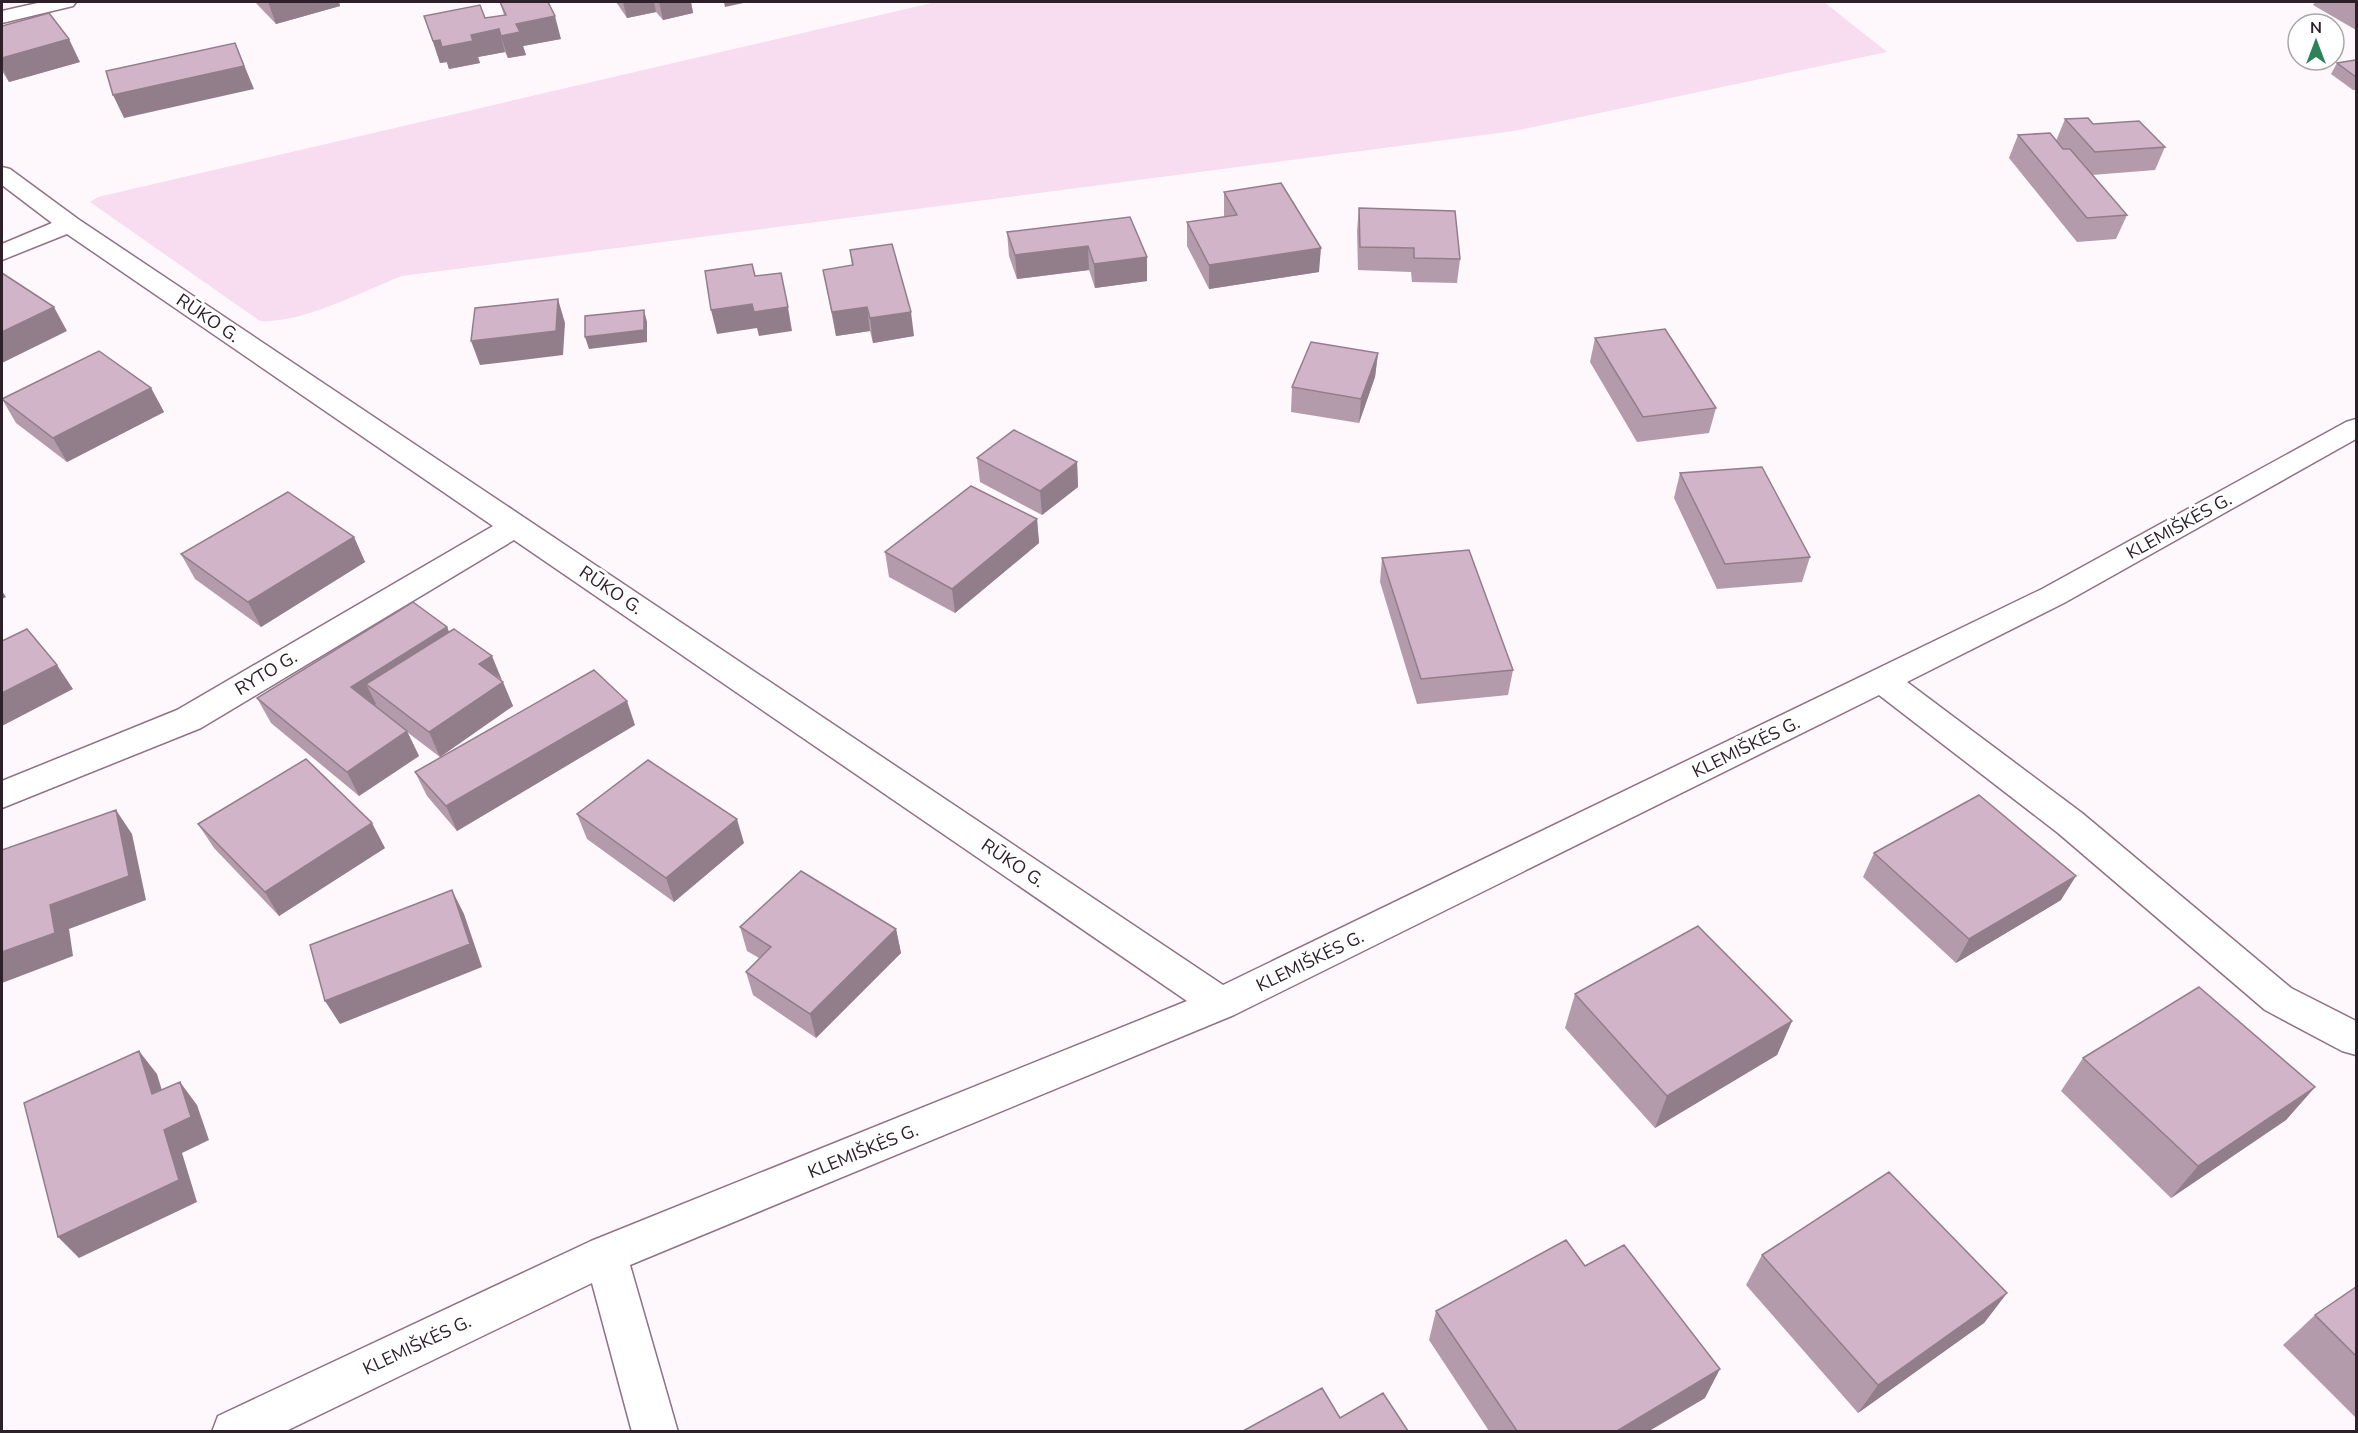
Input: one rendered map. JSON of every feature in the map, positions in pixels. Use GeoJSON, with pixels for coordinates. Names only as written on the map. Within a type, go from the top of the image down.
{"type":"FeatureCollection","features":[{"type":"Feature","properties":{"kind":"street"},"geometry":{"type":"LineString","coordinates":[[2,17],[66,2]]}},
{"type":"Feature","properties":{"kind":"street","name":"RŪKO G."},"geometry":{"type":"LineString","coordinates":[[2,174],[69,224],[517,525],[1221,1005]]}},
{"type":"Feature","properties":{"kind":"street"},"geometry":{"type":"LineString","coordinates":[[2,253],[69,224]]}},
{"type":"Feature","properties":{"kind":"street","name":"KLEMIŠKĖS G."},"geometry":{"type":"LineString","coordinates":[[234,1431],[606,1255],[1221,1005],[2053,596],[2356,428]]}},
{"type":"Feature","properties":{"kind":"street","name":"RYTO G."},"geometry":{"type":"LineString","coordinates":[[2,795],[189,719],[517,525]]}},
{"type":"Feature","properties":{"kind":"street"},"geometry":{"type":"LineString","coordinates":[[1882,680],[2070,823],[2278,999],[2356,1039]]}},
{"type":"Feature","properties":{"kind":"street"},"geometry":{"type":"LineString","coordinates":[[606,1255],[655,1431]]}},
{"type":"Feature","properties":{"kind":"shaded area"},"geometry":{"type":"Polygon","coordinates":[[[936,2],[1824,2],[1887,52],[1514,131],[402,276],[313,312],[276,321],[260,321],[90,202],[98,197],[936,2]]]}},
{"type":"Feature","properties":{"kind":"building"},"geometry":{"type":"Polygon","coordinates":[[[500,2],[548,2],[555,16],[516,24],[520,32],[501,36],[499,29],[471,35],[473,41],[442,47],[440,40],[433,41],[424,16],[480,5],[485,18],[506,15],[500,2]]]}},
{"type":"Feature","properties":{"kind":"building"},"geometry":{"type":"Polygon","coordinates":[[[49,13],[69,39],[2,58],[2,26],[49,13]]]}},
{"type":"Feature","properties":{"kind":"building"},"geometry":{"type":"Polygon","coordinates":[[[235,43],[244,66],[113,95],[106,71],[235,43]]]}},
{"type":"Feature","properties":{"kind":"building"},"geometry":{"type":"Polygon","coordinates":[[[2356,60],[2356,77],[2346,70],[2346,62],[2356,60]]]}},
{"type":"Feature","properties":{"kind":"building"},"geometry":{"type":"Polygon","coordinates":[[[2088,118],[2093,124],[2139,121],[2165,147],[2095,152],[2065,119],[2088,118]]]}},
{"type":"Feature","properties":{"kind":"building"},"geometry":{"type":"Polygon","coordinates":[[[2050,133],[2063,149],[2070,149],[2127,215],[2087,218],[2018,135],[2050,133]]]}},
{"type":"Feature","properties":{"kind":"building"},"geometry":{"type":"Polygon","coordinates":[[[1281,183],[1321,248],[1209,265],[1187,222],[1237,215],[1224,192],[1281,183]]]}},
{"type":"Feature","properties":{"kind":"building"},"geometry":{"type":"Polygon","coordinates":[[[1359,208],[1455,211],[1460,259],[1414,258],[1414,248],[1360,247],[1359,208]]]}},
{"type":"Feature","properties":{"kind":"building"},"geometry":{"type":"Polygon","coordinates":[[[1130,217],[1147,257],[1094,264],[1088,246],[1015,255],[1007,232],[1130,217]]]}},
{"type":"Feature","properties":{"kind":"building"},"geometry":{"type":"Polygon","coordinates":[[[892,244],[911,312],[870,318],[867,307],[832,312],[823,270],[853,265],[850,250],[892,244]]]}},
{"type":"Feature","properties":{"kind":"building"},"geometry":{"type":"Polygon","coordinates":[[[752,264],[755,276],[781,273],[788,307],[754,312],[752,304],[711,310],[705,271],[752,264]]]}},
{"type":"Feature","properties":{"kind":"building"},"geometry":{"type":"Polygon","coordinates":[[[2,273],[54,307],[2,332],[2,273]]]}},
{"type":"Feature","properties":{"kind":"building"},"geometry":{"type":"Polygon","coordinates":[[[558,299],[556,331],[471,341],[475,308],[558,299]]]}},
{"type":"Feature","properties":{"kind":"building"},"geometry":{"type":"Polygon","coordinates":[[[644,310],[644,330],[585,337],[585,316],[644,310]]]}},
{"type":"Feature","properties":{"kind":"building"},"geometry":{"type":"Polygon","coordinates":[[[1665,329],[1716,408],[1643,417],[1595,338],[1665,329]]]}},
{"type":"Feature","properties":{"kind":"building"},"geometry":{"type":"Polygon","coordinates":[[[1311,342],[1378,353],[1361,399],[1292,387],[1311,342]]]}},
{"type":"Feature","properties":{"kind":"building"},"geometry":{"type":"Polygon","coordinates":[[[99,351],[151,388],[53,438],[2,399],[99,351]]]}},
{"type":"Feature","properties":{"kind":"building"},"geometry":{"type":"Polygon","coordinates":[[[1014,430],[1077,462],[1040,491],[977,458],[1014,430]]]}},
{"type":"Feature","properties":{"kind":"building"},"geometry":{"type":"Polygon","coordinates":[[[1762,467],[1810,557],[1725,564],[1680,473],[1762,467]]]}},
{"type":"Feature","properties":{"kind":"building"},"geometry":{"type":"Polygon","coordinates":[[[971,486],[1037,519],[952,589],[885,552],[971,486]]]}},
{"type":"Feature","properties":{"kind":"building"},"geometry":{"type":"Polygon","coordinates":[[[288,492],[354,537],[248,602],[181,554],[288,492]]]}},
{"type":"Feature","properties":{"kind":"building"},"geometry":{"type":"Polygon","coordinates":[[[1469,550],[1513,670],[1421,679],[1382,558],[1469,550]]]}},
{"type":"Feature","properties":{"kind":"building"},"geometry":{"type":"Polygon","coordinates":[[[413,602],[447,627],[351,687],[407,731],[347,772],[257,698],[413,602]]]}},
{"type":"Feature","properties":{"kind":"building"},"geometry":{"type":"Polygon","coordinates":[[[27,629],[57,665],[2,693],[2,641],[27,629]]]}},
{"type":"Feature","properties":{"kind":"building"},"geometry":{"type":"Polygon","coordinates":[[[454,629],[492,656],[479,664],[503,682],[429,732],[366,684],[454,629]]]}},
{"type":"Feature","properties":{"kind":"building"},"geometry":{"type":"Polygon","coordinates":[[[594,670],[627,701],[446,806],[415,772],[594,670]]]}},
{"type":"Feature","properties":{"kind":"building"},"geometry":{"type":"Polygon","coordinates":[[[306,759],[372,823],[265,892],[198,824],[306,759]]]}},
{"type":"Feature","properties":{"kind":"building"},"geometry":{"type":"Polygon","coordinates":[[[648,760],[737,819],[666,878],[577,814],[648,760]]]}},
{"type":"Feature","properties":{"kind":"building"},"geometry":{"type":"Polygon","coordinates":[[[1979,795],[2076,876],[1969,939],[1874,853],[1979,795]]]}},
{"type":"Feature","properties":{"kind":"building"},"geometry":{"type":"Polygon","coordinates":[[[116,810],[129,876],[50,905],[55,933],[2,952],[2,850],[116,810]]]}},
{"type":"Feature","properties":{"kind":"building"},"geometry":{"type":"Polygon","coordinates":[[[801,871],[896,929],[810,1014],[746,972],[771,947],[740,927],[801,871]]]}},
{"type":"Feature","properties":{"kind":"building"},"geometry":{"type":"Polygon","coordinates":[[[452,890],[470,944],[325,1001],[310,945],[452,890]]]}},
{"type":"Feature","properties":{"kind":"building"},"geometry":{"type":"Polygon","coordinates":[[[1698,926],[1792,1021],[1667,1096],[1575,994],[1698,926]]]}},
{"type":"Feature","properties":{"kind":"building"},"geometry":{"type":"Polygon","coordinates":[[[2199,987],[2315,1087],[2198,1166],[2083,1058],[2199,987]]]}},
{"type":"Feature","properties":{"kind":"building"},"geometry":{"type":"Polygon","coordinates":[[[139,1051],[152,1094],[180,1082],[191,1117],[164,1130],[179,1180],[58,1237],[24,1103],[139,1051]]]}},
{"type":"Feature","properties":{"kind":"building"},"geometry":{"type":"Polygon","coordinates":[[[1889,1172],[2007,1293],[1878,1385],[1762,1255],[1889,1172]]]}},
{"type":"Feature","properties":{"kind":"building"},"geometry":{"type":"Polygon","coordinates":[[[1566,1240],[1585,1266],[1624,1245],[1720,1369],[1617,1431],[1517,1431],[1436,1311],[1566,1240]]]}},
{"type":"Feature","properties":{"kind":"building"},"geometry":{"type":"Polygon","coordinates":[[[2356,1287],[2356,1356],[2315,1315],[2356,1287]]]}},
{"type":"Feature","properties":{"kind":"building"},"geometry":{"type":"Polygon","coordinates":[[[1322,1388],[1340,1418],[1383,1393],[1408,1431],[1243,1431],[1322,1388]]]}}]}
